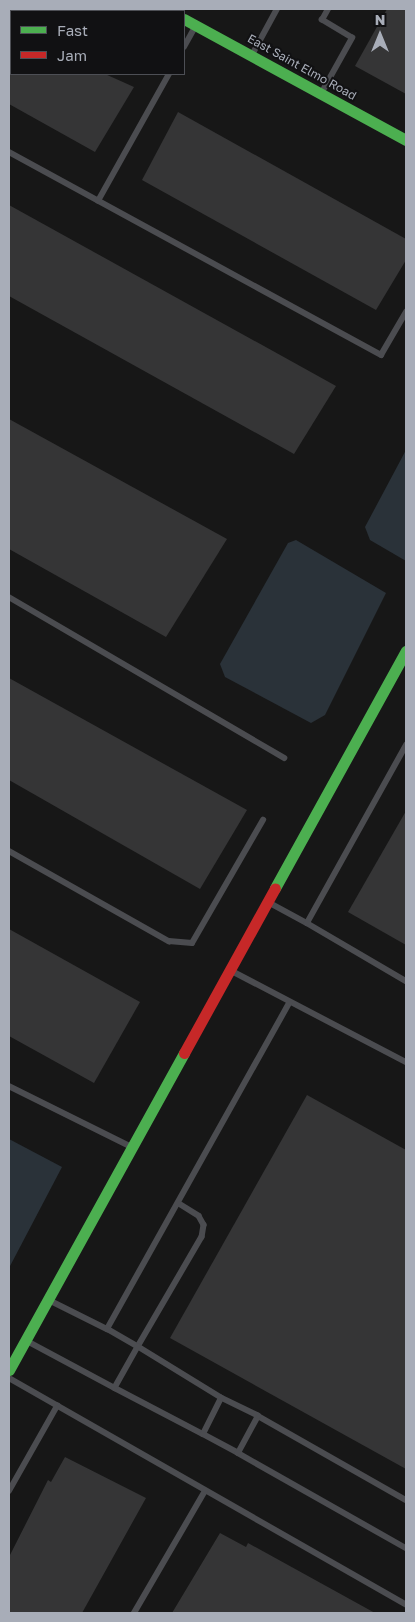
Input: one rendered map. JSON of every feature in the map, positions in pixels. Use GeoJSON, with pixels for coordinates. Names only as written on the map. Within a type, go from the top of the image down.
{"type":"FeatureCollection","features":[{"type":"Feature","properties":{"kind":"street"},"geometry":{"type":"LineString","coordinates":[[166,9],[170,10]]}},
{"type":"Feature","properties":{"kind":"street","name":"East Saint Elmo Road"},"geometry":{"type":"LineString","coordinates":[[185,19],[406,140]]}},
{"type":"Feature","properties":{"kind":"street"},"geometry":{"type":"LineString","coordinates":[[9,1370],[406,651]]}},
{"type":"Feature","properties":{"kind":"lane"},"geometry":{"type":"LineString","coordinates":[[252,56],[277,9]]}},
{"type":"Feature","properties":{"kind":"lane"},"geometry":{"type":"LineString","coordinates":[[322,94],[352,38],[322,20],[328,9]]}},
{"type":"Feature","properties":{"kind":"lane"},"geometry":{"type":"LineString","coordinates":[[185,45],[196,25]]}},
{"type":"Feature","properties":{"kind":"lane"},"geometry":{"type":"LineString","coordinates":[[98,201],[168,75]]}},
{"type":"Feature","properties":{"kind":"lane"},"geometry":{"type":"LineString","coordinates":[[9,152],[381,355],[406,312]]}},
{"type":"Feature","properties":{"kind":"lane"},"geometry":{"type":"LineString","coordinates":[[9,597],[284,758]]}},
{"type":"Feature","properties":{"kind":"lane"},"geometry":{"type":"LineString","coordinates":[[307,923],[406,745]]}},
{"type":"Feature","properties":{"kind":"lane"},"geometry":{"type":"LineString","coordinates":[[9,851],[169,941],[192,943],[263,820]]}},
{"type":"Feature","properties":{"kind":"lane"},"geometry":{"type":"LineString","coordinates":[[268,902],[406,981]]}},
{"type":"Feature","properties":{"kind":"lane"},"geometry":{"type":"LineString","coordinates":[[230,970],[289,1003],[406,1062]]}},
{"type":"Feature","properties":{"kind":"lane"},"geometry":{"type":"LineString","coordinates":[[108,1329],[180,1204],[289,1003]]}},
{"type":"Feature","properties":{"kind":"lane"},"geometry":{"type":"LineString","coordinates":[[9,1086],[132,1147]]}},
{"type":"Feature","properties":{"kind":"lane"},"geometry":{"type":"LineString","coordinates":[[115,1388],[202,1238],[204,1225],[199,1216],[180,1204]]}},
{"type":"Feature","properties":{"kind":"lane"},"geometry":{"type":"LineString","coordinates":[[48,1300],[108,1329],[221,1398],[258,1416],[406,1500]]}},
{"type":"Feature","properties":{"kind":"lane"},"geometry":{"type":"LineString","coordinates":[[25,1340],[203,1434],[406,1548]]}},
{"type":"Feature","properties":{"kind":"lane"},"geometry":{"type":"LineString","coordinates":[[9,1378],[205,1492],[406,1604]]}},
{"type":"Feature","properties":{"kind":"lane"},"geometry":{"type":"LineString","coordinates":[[203,1434],[221,1398]]}},
{"type":"Feature","properties":{"kind":"lane"},"geometry":{"type":"LineString","coordinates":[[9,1490],[57,1406]]}},
{"type":"Feature","properties":{"kind":"lane"},"geometry":{"type":"LineString","coordinates":[[238,1454],[258,1416]]}},
{"type":"Feature","properties":{"kind":"lane"},"geometry":{"type":"LineString","coordinates":[[134,1613],[205,1492]]}},
{"type":"Feature","properties":{"kind":"shaded area"},"geometry":{"type":"Polygon","coordinates":[[[406,450],[406,561],[370,540],[365,527],[406,450]]]}},
{"type":"Feature","properties":{"kind":"shaded area"},"geometry":{"type":"Polygon","coordinates":[[[296,540],[386,593],[325,715],[311,723],[225,677],[220,664],[288,543],[296,540]]]}},
{"type":"Feature","properties":{"kind":"shaded area"},"geometry":{"type":"Polygon","coordinates":[[[9,1139],[62,1167],[9,1268],[9,1139]]]}},
{"type":"Feature","properties":{"kind":"building"},"geometry":{"type":"Polygon","coordinates":[[[387,9],[406,9],[406,94],[355,66],[387,9]]]}},
{"type":"Feature","properties":{"kind":"building"},"geometry":{"type":"Polygon","coordinates":[[[9,74],[107,75],[134,87],[95,152],[9,104],[9,74]]]}},
{"type":"Feature","properties":{"kind":"building"},"geometry":{"type":"Polygon","coordinates":[[[178,112],[406,239],[406,260],[376,310],[142,180],[178,112]]]}},
{"type":"Feature","properties":{"kind":"building"},"geometry":{"type":"Polygon","coordinates":[[[9,205],[336,386],[294,454],[9,296],[9,205]]]}},
{"type":"Feature","properties":{"kind":"building"},"geometry":{"type":"Polygon","coordinates":[[[9,419],[227,539],[166,637],[9,549],[9,419]]]}},
{"type":"Feature","properties":{"kind":"building"},"geometry":{"type":"Polygon","coordinates":[[[9,678],[247,810],[200,889],[9,780],[9,678]]]}},
{"type":"Feature","properties":{"kind":"building"},"geometry":{"type":"Polygon","coordinates":[[[406,811],[406,945],[348,912],[406,811]]]}},
{"type":"Feature","properties":{"kind":"building"},"geometry":{"type":"Polygon","coordinates":[[[9,929],[140,1002],[94,1083],[9,1036],[9,929]]]}},
{"type":"Feature","properties":{"kind":"building"},"geometry":{"type":"Polygon","coordinates":[[[307,1095],[406,1150],[406,1469],[170,1338],[307,1095]]]}},
{"type":"Feature","properties":{"kind":"building"},"geometry":{"type":"Polygon","coordinates":[[[65,1457],[146,1498],[82,1613],[9,1613],[9,1557],[48,1480],[51,1482],[65,1457]]]}},
{"type":"Feature","properties":{"kind":"building"},"geometry":{"type":"Polygon","coordinates":[[[220,1533],[246,1547],[248,1543],[375,1613],[172,1613],[220,1533]]]}},
{"type":"Feature","properties":{"kind":"traffic: fast"},"geometry":{"type":"LineString","coordinates":[[185,20],[406,140]]}},
{"type":"Feature","properties":{"kind":"traffic: fast"},"geometry":{"type":"LineString","coordinates":[[275,888],[406,651]]}},
{"type":"Feature","properties":{"kind":"traffic: fast"},"geometry":{"type":"LineString","coordinates":[[9,1370],[184,1053]]}},
{"type":"Feature","properties":{"kind":"traffic: jam"},"geometry":{"type":"LineString","coordinates":[[184,1053],[275,888]]}}]}
